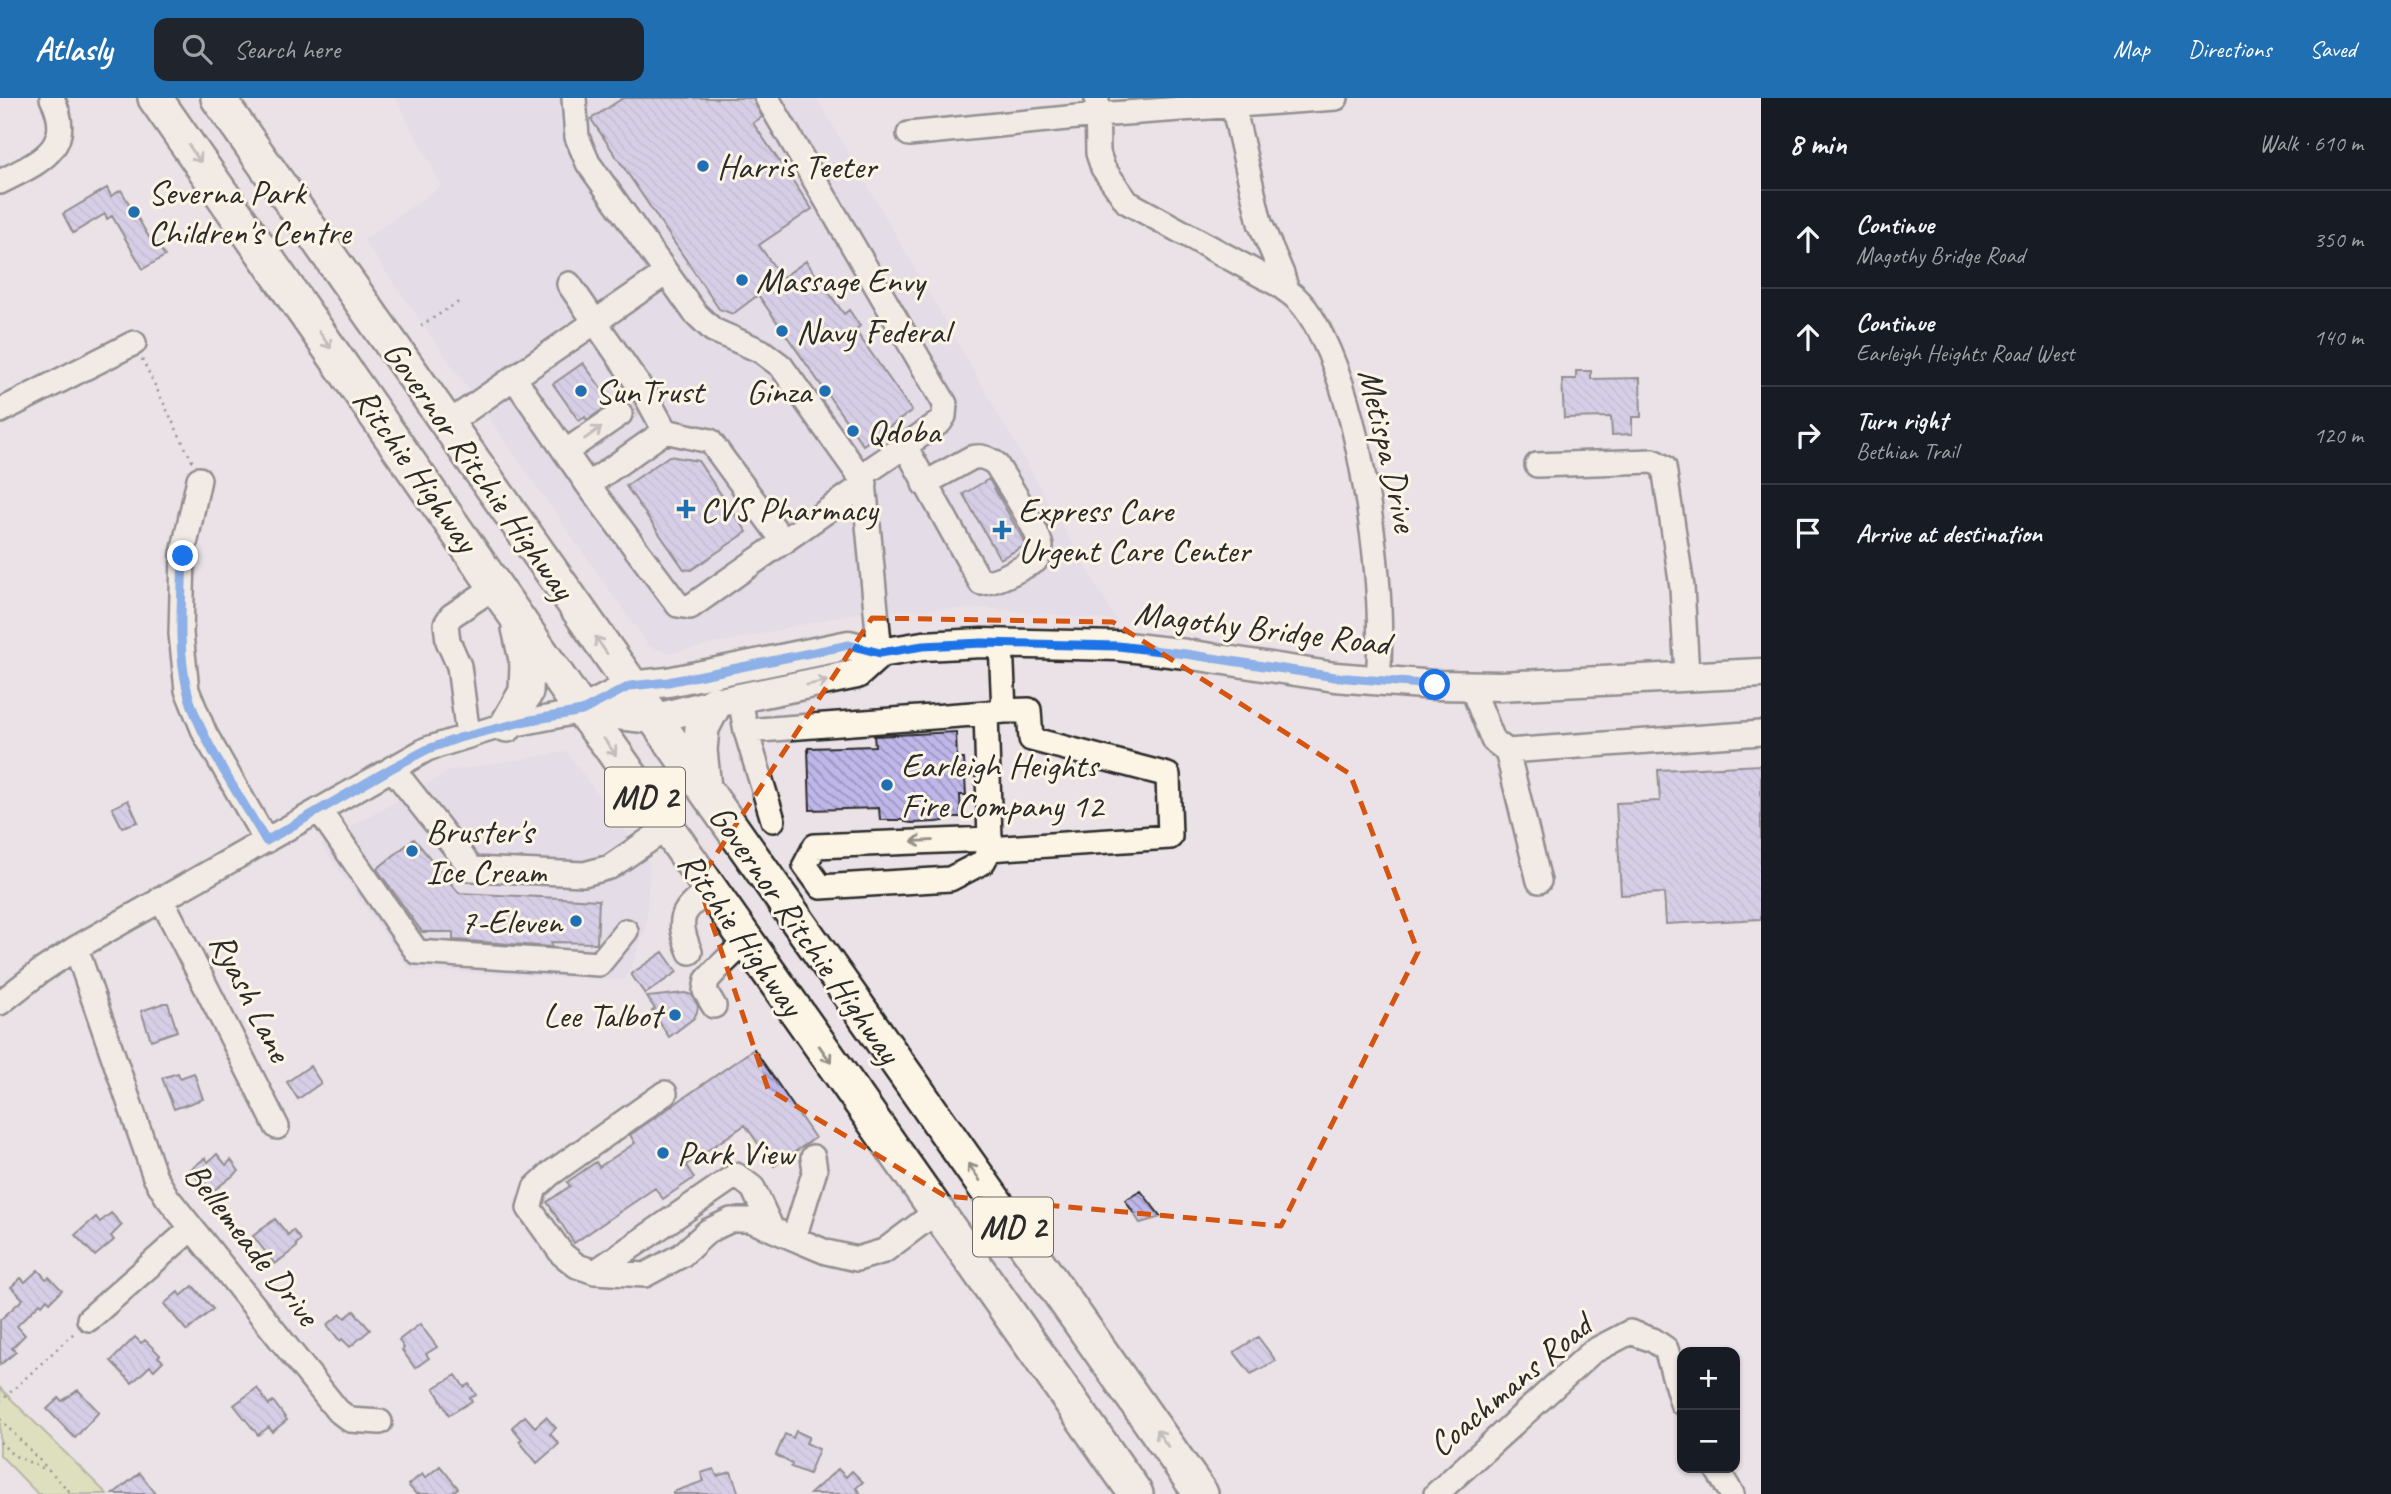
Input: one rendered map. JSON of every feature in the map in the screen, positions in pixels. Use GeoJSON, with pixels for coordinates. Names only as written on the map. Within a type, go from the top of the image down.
{"type":"FeatureCollection","features":[{"type":"Feature","properties":{"kind":"highway","name":"Ritchie Highway"},"geometry":{"type":"LineString","coordinates":[[155,98],[582,711],[1136,1494]]}},
{"type":"Feature","properties":{"kind":"highway","name":"Governor Ritchie Highway"},"geometry":{"type":"LineString","coordinates":[[218,98],[1201,1494]]}},
{"type":"Feature","properties":{"kind":"highway"},"geometry":{"type":"LineString","coordinates":[[507,726],[526,692],[527,664],[516,615]]}},
{"type":"Feature","properties":{"kind":"highway"},"geometry":{"type":"LineString","coordinates":[[704,790],[699,750],[702,728],[728,701]]}},
{"type":"Feature","properties":{"kind":"main road","name":"Magothy Bridge Road"},"geometry":{"type":"LineString","coordinates":[[582,711],[630,686],[668,682],[849,645],[880,653],[923,646],[1081,644],[1154,649],[1378,682],[1471,685],[1761,673]]}},
{"type":"Feature","properties":{"kind":"main road","name":"Magothy Bridge Road"},"geometry":{"type":"LineString","coordinates":[[582,711],[653,719],[857,674],[880,653]]}},
{"type":"Feature","properties":{"kind":"street"},"geometry":{"type":"LineString","coordinates":[[0,182],[43,160],[52,152],[57,141],[59,116],[51,98]]}},
{"type":"Feature","properties":{"kind":"street"},"geometry":{"type":"LineString","coordinates":[[575,98],[577,138],[581,150],[695,313],[712,330],[761,351],[781,366],[863,480],[880,653]]}},
{"type":"Feature","properties":{"kind":"street"},"geometry":{"type":"LineString","coordinates":[[514,378],[588,485],[678,605],[690,607],[784,541],[905,446],[940,422],[945,410],[943,398],[767,98]]}},
{"type":"Feature","properties":{"kind":"street"},"geometry":{"type":"LineString","coordinates":[[909,134],[1097,106],[1233,105],[1336,98]]}},
{"type":"Feature","properties":{"kind":"street"},"geometry":{"type":"LineString","coordinates":[[1233,105],[1259,223],[1287,291]]}},
{"type":"Feature","properties":{"kind":"street","name":"Metispa Drive"},"geometry":{"type":"LineString","coordinates":[[1097,106],[1098,153],[1103,168],[1127,202],[1287,291],[1297,298],[1311,316],[1323,339],[1345,395],[1356,433],[1375,541],[1380,605],[1378,682]]}},
{"type":"Feature","properties":{"kind":"street"},"geometry":{"type":"LineString","coordinates":[[447,424],[666,273]]}},
{"type":"Feature","properties":{"kind":"street"},"geometry":{"type":"LineString","coordinates":[[569,284],[595,322],[634,404],[665,431],[710,441],[784,541]]}},
{"type":"Feature","properties":{"kind":"street"},"geometry":{"type":"LineString","coordinates":[[0,411],[134,343]]}},
{"type":"Feature","properties":{"kind":"street"},"geometry":{"type":"LineString","coordinates":[[565,452],[634,404]]}},
{"type":"Feature","properties":{"kind":"street"},"geometry":{"type":"LineString","coordinates":[[588,485],[665,431]]}},
{"type":"Feature","properties":{"kind":"street"},"geometry":{"type":"LineString","coordinates":[[905,446],[924,484],[981,583],[1004,577],[1038,557],[1041,548],[1037,535],[996,464],[989,458],[971,458],[924,484]]}},
{"type":"Feature","properties":{"kind":"street"},"geometry":{"type":"LineString","coordinates":[[1537,465],[1653,461],[1664,467],[1682,587],[1687,676]]}},
{"type":"Feature","properties":{"kind":"street"},"geometry":{"type":"LineString","coordinates":[[199,479],[183,554],[181,635],[187,690],[205,734],[266,841]]}},
{"type":"Feature","properties":{"kind":"street"},"geometry":{"type":"LineString","coordinates":[[468,736],[459,666],[447,641],[446,624],[451,616],[496,586]]}},
{"type":"Feature","properties":{"kind":"street"},"geometry":{"type":"LineString","coordinates":[[804,865],[821,887],[950,879],[983,862],[990,844],[995,712],[1001,643]]}},
{"type":"Feature","properties":{"kind":"street"},"geometry":{"type":"LineString","coordinates":[[1471,685],[1493,740],[1507,751],[1539,880]]}},
{"type":"Feature","properties":{"kind":"street"},"geometry":{"type":"LineString","coordinates":[[728,701],[746,731],[773,820]]}},
{"type":"Feature","properties":{"kind":"street"},"geometry":{"type":"LineString","coordinates":[[746,731],[1029,710],[1031,739],[1168,775],[1170,837],[990,844],[815,846],[804,865],[771,885]]}},
{"type":"Feature","properties":{"kind":"street"},"geometry":{"type":"LineString","coordinates":[[0,1003],[76,948],[428,749],[507,726],[582,711]]}},
{"type":"Feature","properties":{"kind":"street"},"geometry":{"type":"LineString","coordinates":[[1507,751],[1761,733]]}},
{"type":"Feature","properties":{"kind":"street"},"geometry":{"type":"LineString","coordinates":[[392,768],[472,869],[584,874],[610,867],[667,828]]}},
{"type":"Feature","properties":{"kind":"street"},"geometry":{"type":"LineString","coordinates":[[319,810],[418,952],[599,964],[626,931]]}},
{"type":"Feature","properties":{"kind":"street"},"geometry":{"type":"LineString","coordinates":[[690,952],[681,931],[684,914],[689,905],[710,890]]}},
{"type":"Feature","properties":{"kind":"street","name":"Ryash Lane"},"geometry":{"type":"LineString","coordinates":[[161,898],[277,1127]]}},
{"type":"Feature","properties":{"kind":"street"},"geometry":{"type":"LineString","coordinates":[[714,1006],[705,991],[707,980],[746,941]]}},
{"type":"Feature","properties":{"kind":"street","name":"Bellemeade Drive"},"geometry":{"type":"LineString","coordinates":[[76,948],[155,1177],[191,1229],[337,1410],[349,1420],[380,1422]]}},
{"type":"Feature","properties":{"kind":"street"},"geometry":{"type":"LineString","coordinates":[[665,1093],[550,1174],[535,1188],[529,1208],[562,1254],[577,1266],[595,1272],[645,1275],[682,1255],[708,1231],[731,1220],[750,1220],[827,1252],[856,1259],[884,1251],[936,1212]]}},
{"type":"Feature","properties":{"kind":"street"},"geometry":{"type":"LineString","coordinates":[[794,1238],[815,1170],[813,1157]]}},
{"type":"Feature","properties":{"kind":"street"},"geometry":{"type":"LineString","coordinates":[[595,1272],[736,1175],[753,1188],[771,1227]]}},
{"type":"Feature","properties":{"kind":"street"},"geometry":{"type":"LineString","coordinates":[[89,1319],[191,1229]]}},
{"type":"Feature","properties":{"kind":"street","name":"Coachmans Road"},"geometry":{"type":"LineString","coordinates":[[1436,1494],[1592,1352],[1630,1332],[1653,1339],[1666,1349],[1677,1386]]}},
{"type":"Feature","properties":{"kind":"street"},"geometry":{"type":"LineString","coordinates":[[1719,1473],[1732,1494]]}},
{"type":"Feature","properties":{"kind":"path"},"geometry":{"type":"LineString","coordinates":[[421,326],[460,301]]}},
{"type":"Feature","properties":{"kind":"path"},"geometry":{"type":"LineString","coordinates":[[134,343],[182,437],[199,479]]}},
{"type":"Feature","properties":{"kind":"path"},"geometry":{"type":"LineString","coordinates":[[0,1402],[89,1319]]}},
{"type":"Feature","properties":{"kind":"path"},"geometry":{"type":"LineString","coordinates":[[0,1419],[72,1494]]}},
{"type":"Feature","properties":{"kind":"path"},"geometry":{"type":"LineString","coordinates":[[0,1442],[13,1455],[51,1472]]}},
{"type":"Feature","properties":{"kind":"highlighted area"},"geometry":{"type":"Polygon","coordinates":[[[872,618],[1113,622],[1350,774],[1418,952],[1281,1226],[945,1196],[768,1089],[698,882],[872,618]]]}},
{"type":"Feature","properties":{"kind":"shaded area"},"geometry":{"type":"Polygon","coordinates":[[[396,98],[817,98],[1116,620],[983,608],[899,610],[850,614],[671,653],[649,646],[364,240],[442,186],[396,98]]]}},
{"type":"Feature","properties":{"kind":"shaded area"},"geometry":{"type":"Polygon","coordinates":[[[566,752],[649,863],[646,928],[625,980],[410,970],[321,844],[450,771],[566,752]]]}},
{"type":"Feature","properties":{"kind":"green space"},"geometry":{"type":"Polygon","coordinates":[[[0,1388],[107,1494],[38,1494],[0,1455],[0,1388]]]}},
{"type":"Feature","properties":{"kind":"building","name":"Harris Teeter"},"geometry":{"type":"Polygon","coordinates":[[[623,98],[753,98],[762,117],[753,123],[812,209],[759,245],[782,278],[806,261],[844,314],[849,310],[860,326],[855,330],[912,411],[863,445],[758,295],[733,314],[719,309],[591,119],[623,98]]]}},
{"type":"Feature","properties":{"kind":"building","name":"Severna Park Children's Centre"},"geometry":{"type":"Polygon","coordinates":[[[107,188],[111,196],[121,190],[152,242],[155,240],[165,256],[143,269],[112,216],[107,219],[105,214],[73,233],[63,214],[107,188]]]}},
{"type":"Feature","properties":{"kind":"building","name":"SunTrust"},"geometry":{"type":"Polygon","coordinates":[[[583,363],[612,403],[587,420],[585,417],[579,421],[553,384],[583,363]]]}},
{"type":"Feature","properties":{"kind":"building"},"geometry":{"type":"Polygon","coordinates":[[[1576,371],[1591,371],[1591,379],[1640,378],[1641,417],[1632,417],[1632,434],[1612,435],[1611,417],[1564,418],[1562,379],[1576,379],[1576,371]]]}},
{"type":"Feature","properties":{"kind":"building","name":"CVS Pharmacy"},"geometry":{"type":"Polygon","coordinates":[[[669,456],[698,461],[747,532],[691,570],[684,569],[626,486],[669,456]]]}},
{"type":"Feature","properties":{"kind":"building","name":"Express Care Urgent Care Center"},"geometry":{"type":"Polygon","coordinates":[[[989,479],[1026,545],[1000,559],[963,494],[989,479]]]}},
{"type":"Feature","properties":{"kind":"building","name":"Earleigh Heights Fire Company 12"},"geometry":{"type":"Polygon","coordinates":[[[956,732],[957,759],[964,759],[966,795],[960,795],[961,817],[912,823],[905,820],[880,820],[879,808],[810,810],[808,748],[875,746],[874,736],[956,732]]]}},
{"type":"Feature","properties":{"kind":"building"},"geometry":{"type":"Polygon","coordinates":[[[1761,765],[1761,919],[1666,924],[1664,893],[1621,895],[1616,803],[1660,801],[1658,770],[1761,765]]]}},
{"type":"Feature","properties":{"kind":"building"},"geometry":{"type":"Polygon","coordinates":[[[128,800],[138,822],[122,827],[112,808],[128,800]]]}},
{"type":"Feature","properties":{"kind":"building"},"geometry":{"type":"Polygon","coordinates":[[[414,839],[459,893],[599,900],[597,943],[551,942],[552,947],[453,940],[453,932],[422,932],[377,869],[414,839]]]}},
{"type":"Feature","properties":{"kind":"building"},"geometry":{"type":"Polygon","coordinates":[[[663,952],[677,972],[645,994],[631,974],[663,952]]]}},
{"type":"Feature","properties":{"kind":"building","name":"Lee Talbot"},"geometry":{"type":"Polygon","coordinates":[[[685,993],[692,995],[698,1006],[697,1012],[694,1018],[669,1037],[652,1011],[655,1009],[647,997],[685,993]]]}},
{"type":"Feature","properties":{"kind":"building"},"geometry":{"type":"Polygon","coordinates":[[[168,1003],[177,1031],[151,1040],[141,1011],[168,1003]]]}},
{"type":"Feature","properties":{"kind":"building","name":"Park View"},"geometry":{"type":"Polygon","coordinates":[[[754,1049],[815,1138],[774,1166],[745,1125],[686,1165],[694,1178],[663,1199],[655,1188],[574,1243],[547,1202],[570,1186],[567,1182],[596,1162],[599,1167],[635,1143],[630,1135],[754,1049]]]}},
{"type":"Feature","properties":{"kind":"building"},"geometry":{"type":"Polygon","coordinates":[[[310,1066],[321,1083],[298,1099],[287,1082],[310,1066]]]}},
{"type":"Feature","properties":{"kind":"building"},"geometry":{"type":"Polygon","coordinates":[[[178,1073],[180,1078],[194,1073],[203,1099],[174,1109],[162,1078],[178,1073]]]}},
{"type":"Feature","properties":{"kind":"building"},"geometry":{"type":"Polygon","coordinates":[[[217,1154],[226,1165],[231,1160],[239,1171],[213,1191],[203,1181],[201,1183],[190,1170],[205,1158],[208,1162],[217,1154]]]}},
{"type":"Feature","properties":{"kind":"building"},"geometry":{"type":"Polygon","coordinates":[[[1141,1191],[1161,1217],[1140,1223],[1125,1200],[1141,1191]]]}},
{"type":"Feature","properties":{"kind":"building"},"geometry":{"type":"Polygon","coordinates":[[[111,1213],[122,1225],[111,1236],[114,1240],[95,1256],[75,1235],[96,1217],[100,1222],[111,1213]]]}},
{"type":"Feature","properties":{"kind":"building"},"geometry":{"type":"Polygon","coordinates":[[[275,1219],[288,1235],[293,1230],[301,1240],[296,1244],[297,1247],[275,1264],[253,1236],[275,1219]]]}},
{"type":"Feature","properties":{"kind":"building"},"geometry":{"type":"Polygon","coordinates":[[[38,1270],[62,1290],[50,1302],[47,1299],[42,1305],[40,1303],[17,1326],[25,1335],[12,1348],[16,1352],[0,1365],[0,1320],[23,1299],[11,1287],[21,1278],[25,1282],[38,1270]]]}},
{"type":"Feature","properties":{"kind":"building"},"geometry":{"type":"Polygon","coordinates":[[[193,1286],[213,1309],[187,1331],[164,1304],[178,1292],[181,1296],[193,1286]]]}},
{"type":"Feature","properties":{"kind":"building"},"geometry":{"type":"Polygon","coordinates":[[[354,1311],[370,1330],[350,1347],[342,1339],[340,1341],[327,1325],[341,1314],[345,1318],[354,1311]]]}},
{"type":"Feature","properties":{"kind":"building"},"geometry":{"type":"Polygon","coordinates":[[[420,1324],[437,1347],[426,1354],[429,1358],[415,1368],[402,1350],[404,1348],[399,1340],[420,1324]]]}},
{"type":"Feature","properties":{"kind":"building"},"geometry":{"type":"Polygon","coordinates":[[[135,1337],[141,1343],[145,1340],[163,1361],[154,1370],[150,1366],[132,1383],[111,1361],[135,1337]]]}},
{"type":"Feature","properties":{"kind":"building"},"geometry":{"type":"Polygon","coordinates":[[[1258,1337],[1276,1361],[1251,1374],[1234,1352],[1258,1337]]]}},
{"type":"Feature","properties":{"kind":"building"},"geometry":{"type":"Polygon","coordinates":[[[456,1375],[464,1387],[469,1384],[476,1395],[470,1398],[472,1401],[449,1415],[434,1388],[456,1375]]]}},
{"type":"Feature","properties":{"kind":"building"},"geometry":{"type":"Polygon","coordinates":[[[257,1388],[269,1405],[273,1401],[287,1420],[272,1432],[269,1427],[258,1435],[234,1405],[257,1388]]]}},
{"type":"Feature","properties":{"kind":"building"},"geometry":{"type":"Polygon","coordinates":[[[78,1390],[99,1412],[75,1438],[47,1409],[59,1398],[62,1401],[78,1390]]]}},
{"type":"Feature","properties":{"kind":"building"},"geometry":{"type":"Polygon","coordinates":[[[525,1416],[535,1427],[546,1417],[556,1428],[550,1434],[559,1444],[537,1463],[519,1441],[522,1439],[512,1427],[525,1416]]]}},
{"type":"Feature","properties":{"kind":"building"},"geometry":{"type":"Polygon","coordinates":[[[796,1431],[809,1437],[806,1443],[819,1449],[809,1474],[791,1467],[792,1464],[776,1455],[785,1434],[793,1438],[796,1431]]]}},
{"type":"Feature","properties":{"kind":"building"},"geometry":{"type":"Polygon","coordinates":[[[440,1466],[458,1488],[450,1494],[416,1494],[408,1485],[422,1474],[425,1478],[440,1466]]]}},
{"type":"Feature","properties":{"kind":"building"},"geometry":{"type":"Polygon","coordinates":[[[714,1469],[717,1476],[731,1472],[739,1494],[673,1494],[704,1481],[701,1473],[714,1469]]]}},
{"type":"Feature","properties":{"kind":"building"},"geometry":{"type":"Polygon","coordinates":[[[838,1469],[846,1477],[852,1471],[863,1482],[856,1488],[861,1494],[810,1494],[838,1469]]]}},
{"type":"Feature","properties":{"kind":"building"},"geometry":{"type":"Polygon","coordinates":[[[140,1473],[156,1494],[113,1494],[140,1473]]]}},
{"type":"Feature","properties":{"kind":"tunnel"},"geometry":{"type":"LineString","coordinates":[[620,414],[635,404]]}},
{"type":"Feature","properties":{"kind":"place","name":"Harris Teeter"},"geometry":{"type":"Point","coordinates":[703,166]}},
{"type":"Feature","properties":{"kind":"place","name":"Severna Park Children's Centre"},"geometry":{"type":"Point","coordinates":[134,212]}},
{"type":"Feature","properties":{"kind":"place","name":"Massage Envy"},"geometry":{"type":"Point","coordinates":[742,280]}},
{"type":"Feature","properties":{"kind":"place","name":"Navy Federal"},"geometry":{"type":"Point","coordinates":[782,331]}},
{"type":"Feature","properties":{"kind":"place","name":"SunTrust"},"geometry":{"type":"Point","coordinates":[581,391]}},
{"type":"Feature","properties":{"kind":"place","name":"Ginza"},"geometry":{"type":"Point","coordinates":[825,391]}},
{"type":"Feature","properties":{"kind":"place","name":"Qdoba"},"geometry":{"type":"Point","coordinates":[853,431]}},
{"type":"Feature","properties":{"kind":"place","name":"CVS Pharmacy"},"geometry":{"type":"Point","coordinates":[686,509]}},
{"type":"Feature","properties":{"kind":"place","name":"Express Care Urgent Care Center"},"geometry":{"type":"Point","coordinates":[1002,530]}},
{"type":"Feature","properties":{"kind":"place","name":"Earleigh Heights Fire Company 12"},"geometry":{"type":"Point","coordinates":[887,785]}},
{"type":"Feature","properties":{"kind":"place","name":"Bruster's Ice Cream"},"geometry":{"type":"Point","coordinates":[412,851]}},
{"type":"Feature","properties":{"kind":"place","name":"7-Eleven"},"geometry":{"type":"Point","coordinates":[576,921]}},
{"type":"Feature","properties":{"kind":"place","name":"Lee Talbot"},"geometry":{"type":"Point","coordinates":[675,1015]}},
{"type":"Feature","properties":{"kind":"place","name":"Park View"},"geometry":{"type":"Point","coordinates":[663,1153]}},
{"type":"Feature","properties":{"kind":"route"},"geometry":{"type":"LineString","coordinates":[[183,556],[181,635],[187,690],[205,734],[266,841],[392,768],[428,749],[459,738],[526,721],[582,711],[630,686],[668,682],[849,645],[880,653],[923,646],[982,643],[1118,646],[1154,649],[1335,677],[1435,685]]}}]}
